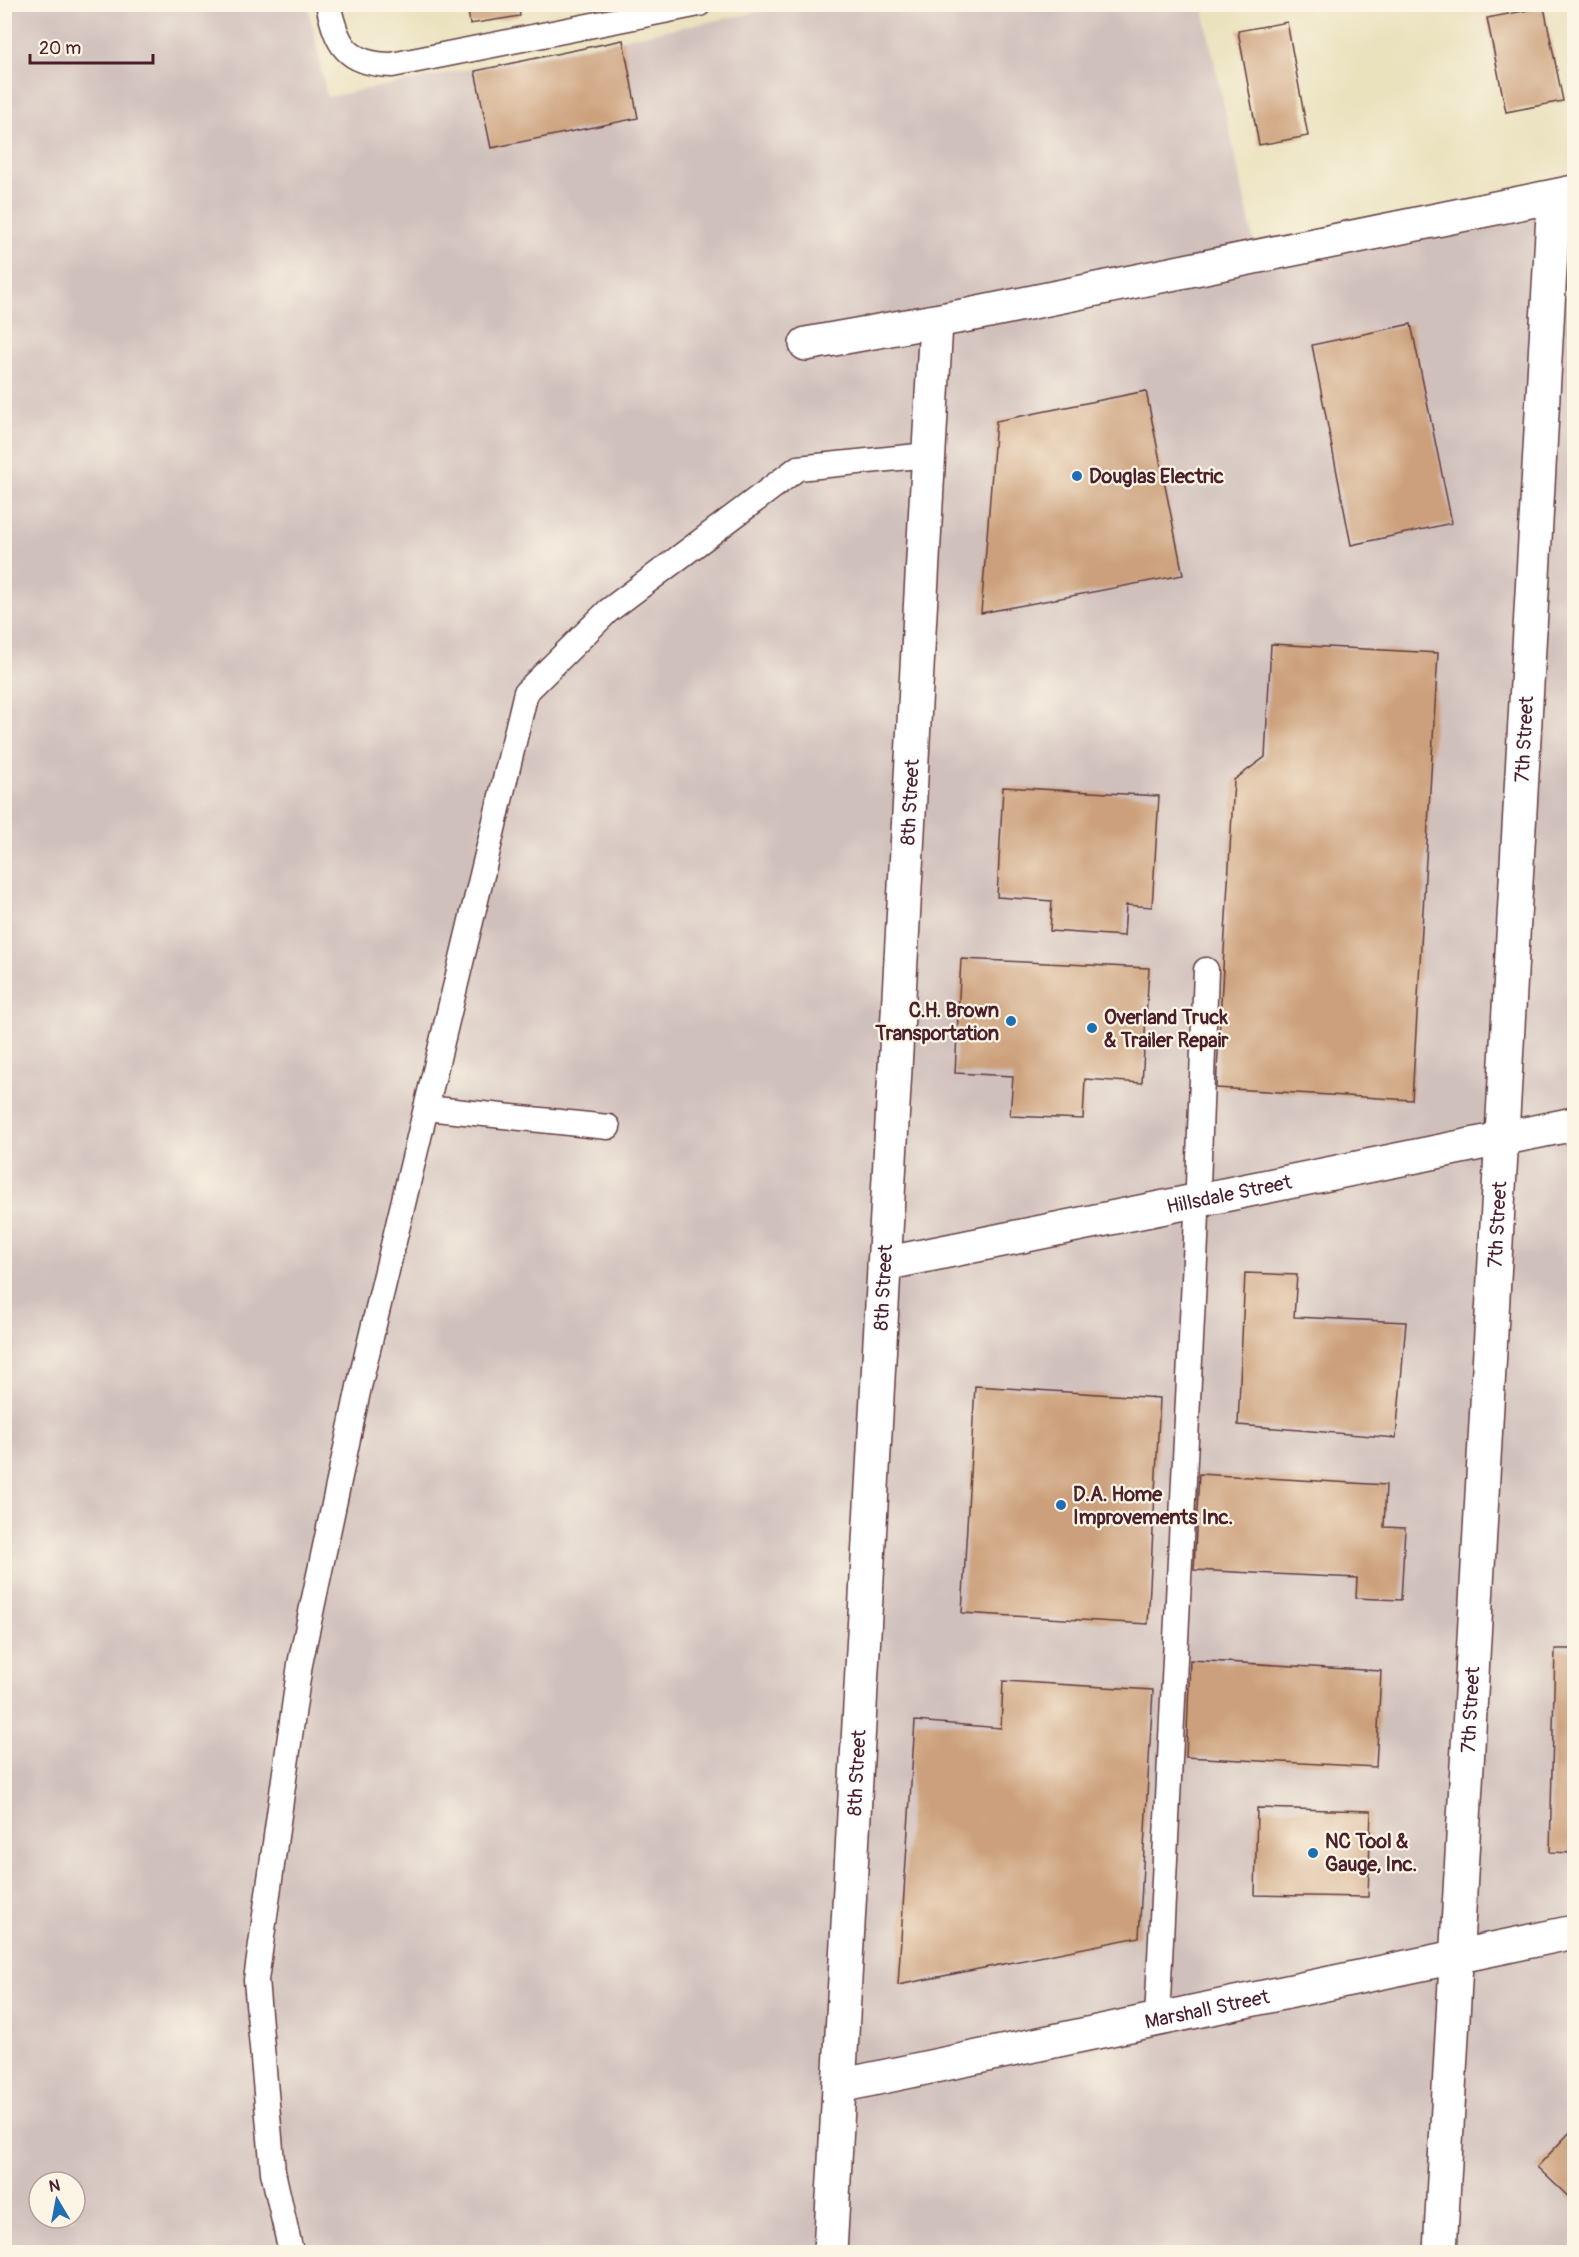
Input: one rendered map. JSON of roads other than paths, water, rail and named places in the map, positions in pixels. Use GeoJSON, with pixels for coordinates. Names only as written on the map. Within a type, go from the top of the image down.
{"type":"FeatureCollection","features":[{"type":"Feature","properties":{"kind":"street"},"geometry":{"type":"LineString","coordinates":[[806,344],[936,322],[1564,195]]}},
{"type":"Feature","properties":{"kind":"street","name":"7th Street"},"geometry":{"type":"LineString","coordinates":[[1440,2253],[1502,1139],[1564,195]]}},
{"type":"Feature","properties":{"kind":"street","name":"8th Street"},"geometry":{"type":"LineString","coordinates":[[830,2253],[936,322]]}},
{"type":"Feature","properties":{"kind":"street","name":"Hillsdale Street"},"geometry":{"type":"LineString","coordinates":[[884,1264],[1575,1124]]}},
{"type":"Feature","properties":{"kind":"street","name":"Marshall Street"},"geometry":{"type":"LineString","coordinates":[[839,2086],[1575,1932]]}},
{"type":"Feature","properties":{"kind":"lane"},"geometry":{"type":"LineString","coordinates":[[328,4],[334,33],[343,47],[352,56],[378,65],[699,4]]}},
{"type":"Feature","properties":{"kind":"lane"},"geometry":{"type":"LineString","coordinates":[[291,2253],[273,2172],[256,1980],[300,1664],[359,1387],[526,692],[608,611],[798,468],[928,455]]}},
{"type":"Feature","properties":{"kind":"lane"},"geometry":{"type":"LineString","coordinates":[[1157,2019],[1206,970]]}},
{"type":"Feature","properties":{"kind":"lane"},"geometry":{"type":"LineString","coordinates":[[426,1108],[608,1127]]}},
{"type":"Feature","properties":{"kind":"place","name":"Douglas Electric"},"geometry":{"type":"Point","coordinates":[1077,476]}},
{"type":"Feature","properties":{"kind":"place","name":"C.H. Brown Transportation"},"geometry":{"type":"Point","coordinates":[1011,1021]}},
{"type":"Feature","properties":{"kind":"place","name":"Overland Truck & Trailer Repair"},"geometry":{"type":"Point","coordinates":[1092,1028]}},
{"type":"Feature","properties":{"kind":"place","name":"D.A. Home Improvements Inc."},"geometry":{"type":"Point","coordinates":[1061,1505]}},
{"type":"Feature","properties":{"kind":"place","name":"NC Tool & Gauge, Inc."},"geometry":{"type":"Point","coordinates":[1313,1853]}}]}
